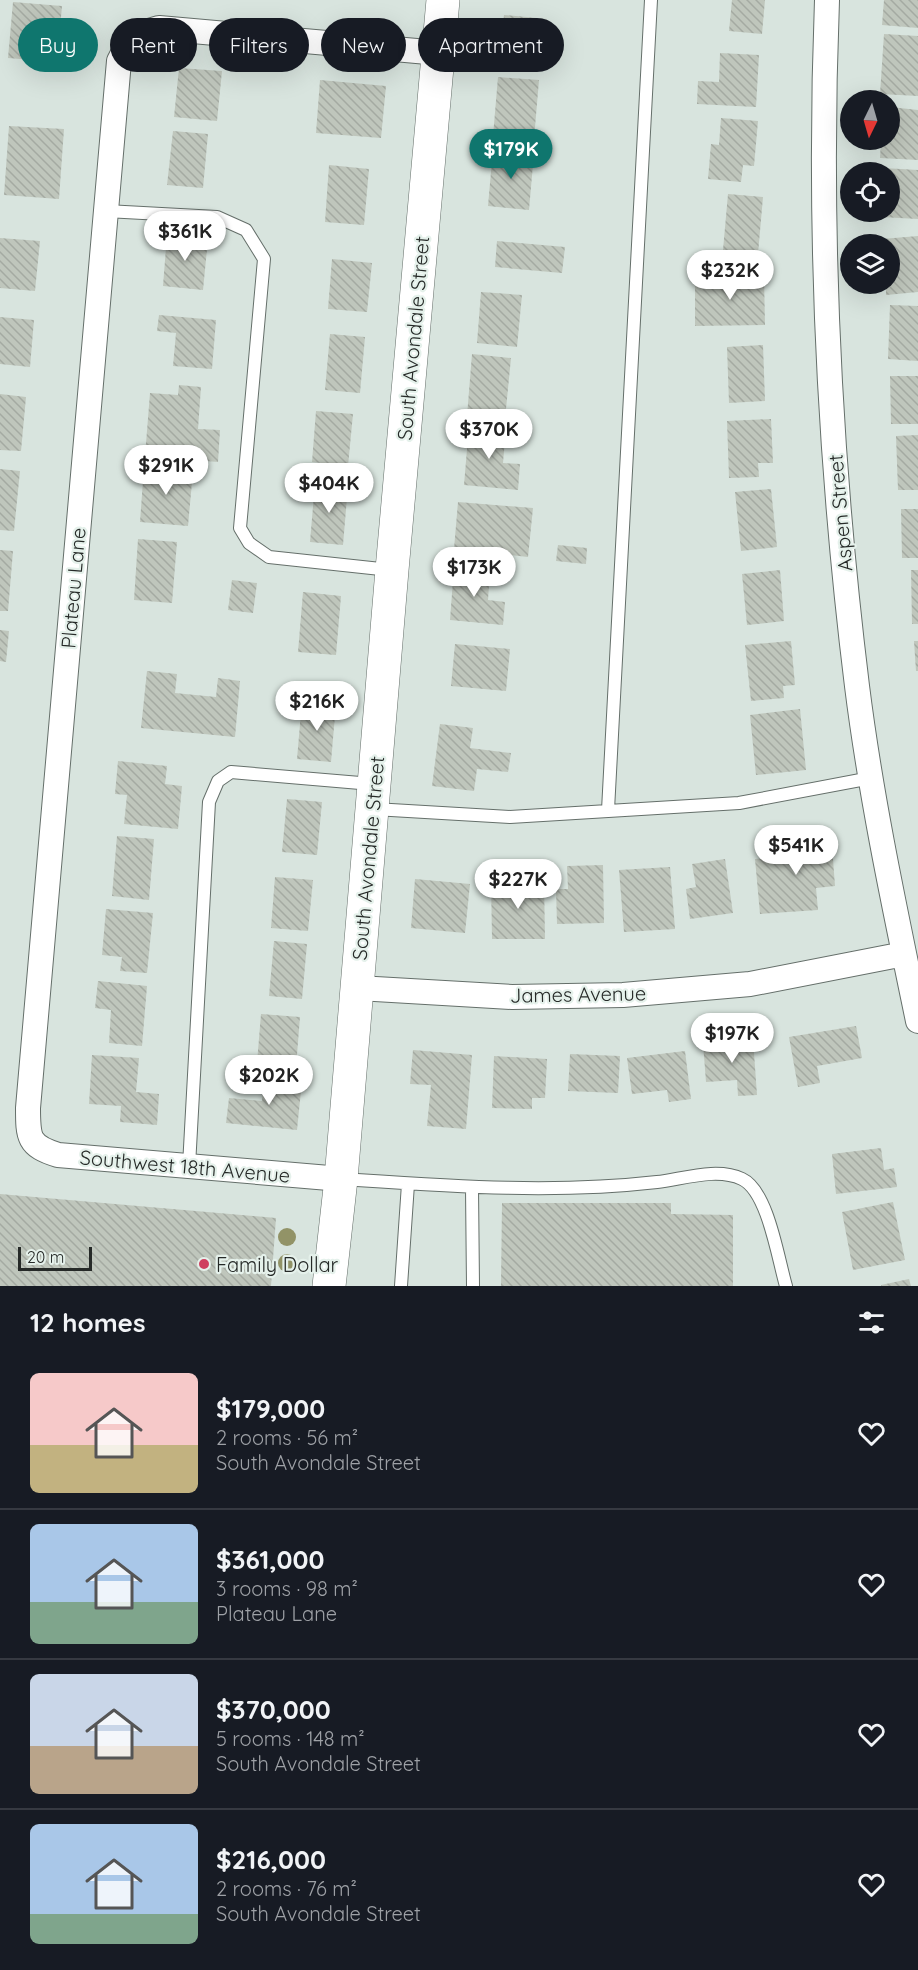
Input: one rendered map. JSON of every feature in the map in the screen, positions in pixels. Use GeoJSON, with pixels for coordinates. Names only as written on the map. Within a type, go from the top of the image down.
{"type":"FeatureCollection","features":[{"type":"Feature","properties":{"kind":"main road","name":"South Avondale Street"},"geometry":{"type":"LineString","coordinates":[[442,18],[443,0]]}},
{"type":"Feature","properties":{"kind":"main road","name":"South Avondale Street"},"geometry":{"type":"LineString","coordinates":[[329,1286],[341,1179],[392,570],[437,72]]}},
{"type":"Feature","properties":{"kind":"street","name":"Aspen Street"},"geometry":{"type":"LineString","coordinates":[[827,0],[824,164],[831,390],[846,577],[857,686],[871,778],[918,1021]]}},
{"type":"Feature","properties":{"kind":"street","name":"Plateau Lane"},"geometry":{"type":"LineString","coordinates":[[32,1142],[28,1129],[28,1108],[119,61],[132,36],[159,28],[418,51]]}},
{"type":"Feature","properties":{"kind":"street","name":"James Avenue"},"geometry":{"type":"LineString","coordinates":[[358,988],[512,997],[623,995],[750,984],[904,954]]}},
{"type":"Feature","properties":{"kind":"street","name":"Southwest 18th Avenue"},"geometry":{"type":"LineString","coordinates":[[32,1142],[42,1150],[58,1155],[341,1179]]}},
{"type":"Feature","properties":{"kind":"lane"},"geometry":{"type":"LineString","coordinates":[[608,810],[651,0]]}},
{"type":"Feature","properties":{"kind":"lane"},"geometry":{"type":"LineString","coordinates":[[106,211],[217,217],[246,230],[264,259],[240,528],[249,543],[268,557],[392,570]]}},
{"type":"Feature","properties":{"kind":"lane"},"geometry":{"type":"LineString","coordinates":[[189,1166],[209,802],[218,781],[231,772],[510,817],[739,803],[871,778]]}},
{"type":"Feature","properties":{"kind":"lane"},"geometry":{"type":"LineString","coordinates":[[341,1179],[472,1188],[630,1185],[722,1173],[744,1179],[760,1195],[786,1286]]}},
{"type":"Feature","properties":{"kind":"lane"},"geometry":{"type":"LineString","coordinates":[[401,1286],[408,1184]]}},
{"type":"Feature","properties":{"kind":"lane"},"geometry":{"type":"LineString","coordinates":[[472,1188],[473,1286]]}},
{"type":"Feature","properties":{"kind":"building"},"geometry":{"type":"Polygon","coordinates":[[[732,0],[765,0],[762,34],[729,31],[732,0]]]}},
{"type":"Feature","properties":{"kind":"building"},"geometry":{"type":"Polygon","coordinates":[[[884,0],[918,0],[918,28],[882,25],[884,0]]]}},
{"type":"Feature","properties":{"kind":"building"},"geometry":{"type":"Polygon","coordinates":[[[13,2],[62,6],[61,18],[18,18],[18,59],[8,58],[13,2]]]}},
{"type":"Feature","properties":{"kind":"building"},"geometry":{"type":"Polygon","coordinates":[[[504,15],[536,18],[504,18],[504,15]]]}},
{"type":"Feature","properties":{"kind":"building"},"geometry":{"type":"Polygon","coordinates":[[[884,34],[918,36],[918,96],[900,95],[900,90],[880,90],[884,34]]]}},
{"type":"Feature","properties":{"kind":"building"},"geometry":{"type":"Polygon","coordinates":[[[720,53],[759,55],[756,107],[697,104],[698,81],[719,82],[720,53]]]}},
{"type":"Feature","properties":{"kind":"building"},"geometry":{"type":"Polygon","coordinates":[[[197,69],[222,72],[217,121],[174,117],[179,72],[197,72],[197,69]]]}},
{"type":"Feature","properties":{"kind":"building"},"geometry":{"type":"Polygon","coordinates":[[[498,77],[539,80],[534,139],[493,136],[498,77]]]}},
{"type":"Feature","properties":{"kind":"building"},"geometry":{"type":"Polygon","coordinates":[[[320,80],[386,86],[381,138],[316,133],[320,80]]]}},
{"type":"Feature","properties":{"kind":"building"},"geometry":{"type":"Polygon","coordinates":[[[900,108],[918,110],[918,160],[880,158],[880,150],[900,150],[900,108]]]}},
{"type":"Feature","properties":{"kind":"building"},"geometry":{"type":"Polygon","coordinates":[[[721,118],[758,121],[754,166],[743,165],[741,182],[708,179],[711,144],[719,145],[721,118]]]}},
{"type":"Feature","properties":{"kind":"building"},"geometry":{"type":"Polygon","coordinates":[[[9,126],[64,129],[59,199],[4,195],[9,126]]]}},
{"type":"Feature","properties":{"kind":"building"},"geometry":{"type":"Polygon","coordinates":[[[173,131],[208,134],[203,188],[167,185],[173,131]]]}},
{"type":"Feature","properties":{"kind":"building"},"geometry":{"type":"Polygon","coordinates":[[[493,149],[534,153],[529,210],[488,206],[493,149]]]}},
{"type":"Feature","properties":{"kind":"building"},"geometry":{"type":"Polygon","coordinates":[[[329,165],[369,169],[364,225],[325,222],[329,165]]]}},
{"type":"Feature","properties":{"kind":"building"},"geometry":{"type":"Polygon","coordinates":[[[900,169],[918,170],[918,219],[900,218],[900,169]]]}},
{"type":"Feature","properties":{"kind":"building"},"geometry":{"type":"Polygon","coordinates":[[[728,194],[763,197],[758,254],[723,250],[728,194]]]}},
{"type":"Feature","properties":{"kind":"building"},"geometry":{"type":"Polygon","coordinates":[[[167,235],[208,239],[203,290],[163,286],[167,235]]]}},
{"type":"Feature","properties":{"kind":"building"},"geometry":{"type":"Polygon","coordinates":[[[918,236],[918,292],[900,294],[900,238],[918,236]]]}},
{"type":"Feature","properties":{"kind":"building"},"geometry":{"type":"Polygon","coordinates":[[[0,238],[40,241],[35,291],[0,288],[0,238]]]}},
{"type":"Feature","properties":{"kind":"building"},"geometry":{"type":"Polygon","coordinates":[[[497,241],[565,247],[562,273],[495,267],[497,241]]]}},
{"type":"Feature","properties":{"kind":"building"},"geometry":{"type":"Polygon","coordinates":[[[332,259],[372,263],[367,312],[328,309],[332,259]]]}},
{"type":"Feature","properties":{"kind":"building"},"geometry":{"type":"Polygon","coordinates":[[[764,276],[765,325],[695,326],[695,277],[764,276]]]}},
{"type":"Feature","properties":{"kind":"building"},"geometry":{"type":"Polygon","coordinates":[[[481,292],[522,295],[517,347],[477,343],[481,292]]]}},
{"type":"Feature","properties":{"kind":"building"},"geometry":{"type":"Polygon","coordinates":[[[890,305],[918,306],[918,361],[888,359],[890,305]]]}},
{"type":"Feature","properties":{"kind":"building"},"geometry":{"type":"Polygon","coordinates":[[[159,315],[216,320],[212,369],[173,366],[176,333],[157,331],[159,315]]]}},
{"type":"Feature","properties":{"kind":"building"},"geometry":{"type":"Polygon","coordinates":[[[0,317],[34,320],[30,367],[0,364],[0,317]]]}},
{"type":"Feature","properties":{"kind":"building"},"geometry":{"type":"Polygon","coordinates":[[[330,334],[365,337],[360,393],[325,390],[330,334]]]}},
{"type":"Feature","properties":{"kind":"building"},"geometry":{"type":"Polygon","coordinates":[[[763,345],[765,401],[729,403],[727,347],[763,345]]]}},
{"type":"Feature","properties":{"kind":"building"},"geometry":{"type":"Polygon","coordinates":[[[472,354],[511,358],[505,419],[467,416],[472,354]]]}},
{"type":"Feature","properties":{"kind":"building"},"geometry":{"type":"Polygon","coordinates":[[[890,376],[918,376],[918,424],[891,424],[890,376]]]}},
{"type":"Feature","properties":{"kind":"building"},"geometry":{"type":"Polygon","coordinates":[[[179,385],[201,387],[198,429],[220,430],[218,462],[145,456],[150,393],[178,395],[179,385]]]}},
{"type":"Feature","properties":{"kind":"building"},"geometry":{"type":"Polygon","coordinates":[[[0,394],[26,397],[21,451],[0,450],[0,394]]]}},
{"type":"Feature","properties":{"kind":"building"},"geometry":{"type":"Polygon","coordinates":[[[316,411],[353,414],[348,466],[312,462],[316,411]]]}},
{"type":"Feature","properties":{"kind":"building"},"geometry":{"type":"Polygon","coordinates":[[[771,419],[773,463],[758,463],[759,477],[729,478],[727,421],[771,419]]]}},
{"type":"Feature","properties":{"kind":"building"},"geometry":{"type":"Polygon","coordinates":[[[469,425],[506,428],[503,463],[520,464],[518,490],[464,485],[469,425]]]}},
{"type":"Feature","properties":{"kind":"building"},"geometry":{"type":"Polygon","coordinates":[[[918,435],[918,490],[898,490],[896,436],[918,435]]]}},
{"type":"Feature","properties":{"kind":"building"},"geometry":{"type":"Polygon","coordinates":[[[144,467],[193,471],[188,526],[140,522],[144,467]]]}},
{"type":"Feature","properties":{"kind":"building"},"geometry":{"type":"Polygon","coordinates":[[[0,469],[20,471],[14,531],[0,530],[0,469]]]}},
{"type":"Feature","properties":{"kind":"building"},"geometry":{"type":"Polygon","coordinates":[[[315,483],[348,486],[343,545],[310,542],[315,483]]]}},
{"type":"Feature","properties":{"kind":"building"},"geometry":{"type":"Polygon","coordinates":[[[771,489],[777,547],[741,551],[735,492],[771,489]]]}},
{"type":"Feature","properties":{"kind":"building"},"geometry":{"type":"Polygon","coordinates":[[[458,502],[533,508],[528,557],[454,549],[458,502]]]}},
{"type":"Feature","properties":{"kind":"building"},"geometry":{"type":"Polygon","coordinates":[[[901,509],[918,509],[918,558],[902,558],[901,509]]]}},
{"type":"Feature","properties":{"kind":"building"},"geometry":{"type":"Polygon","coordinates":[[[138,539],[177,542],[172,603],[134,600],[138,539]]]}},
{"type":"Feature","properties":{"kind":"building"},"geometry":{"type":"Polygon","coordinates":[[[558,545],[587,548],[586,564],[556,561],[558,545]]]}},
{"type":"Feature","properties":{"kind":"building"},"geometry":{"type":"Polygon","coordinates":[[[0,550],[13,551],[8,611],[0,611],[0,550]]]}},
{"type":"Feature","properties":{"kind":"building"},"geometry":{"type":"Polygon","coordinates":[[[454,567],[490,570],[488,600],[505,602],[503,625],[450,620],[454,567]]]}},
{"type":"Feature","properties":{"kind":"building"},"geometry":{"type":"Polygon","coordinates":[[[780,570],[784,621],[747,625],[742,574],[780,570]]]}},
{"type":"Feature","properties":{"kind":"building"},"geometry":{"type":"Polygon","coordinates":[[[911,570],[918,570],[918,624],[912,624],[911,570]]]}},
{"type":"Feature","properties":{"kind":"building"},"geometry":{"type":"Polygon","coordinates":[[[232,580],[257,583],[253,613],[228,610],[232,580]]]}},
{"type":"Feature","properties":{"kind":"building"},"geometry":{"type":"Polygon","coordinates":[[[303,592],[341,596],[336,655],[298,652],[303,592]]]}},
{"type":"Feature","properties":{"kind":"building"},"geometry":{"type":"Polygon","coordinates":[[[0,630],[9,631],[6,662],[0,661],[0,630]]]}},
{"type":"Feature","properties":{"kind":"building"},"geometry":{"type":"Polygon","coordinates":[[[791,641],[795,685],[783,686],[784,698],[751,701],[745,645],[791,641]]]}},
{"type":"Feature","properties":{"kind":"building"},"geometry":{"type":"Polygon","coordinates":[[[914,641],[918,641],[918,671],[916,671],[914,641]]]}},
{"type":"Feature","properties":{"kind":"building"},"geometry":{"type":"Polygon","coordinates":[[[455,644],[510,649],[506,691],[451,686],[455,644]]]}},
{"type":"Feature","properties":{"kind":"building"},"geometry":{"type":"Polygon","coordinates":[[[147,671],[177,674],[175,693],[216,697],[218,678],[240,681],[235,737],[141,728],[147,671]]]}},
{"type":"Feature","properties":{"kind":"building"},"geometry":{"type":"Polygon","coordinates":[[[302,701],[336,704],[331,762],[297,759],[302,701]]]}},
{"type":"Feature","properties":{"kind":"building"},"geometry":{"type":"Polygon","coordinates":[[[800,709],[806,770],[756,775],[750,715],[800,709]]]}},
{"type":"Feature","properties":{"kind":"building"},"geometry":{"type":"Polygon","coordinates":[[[440,724],[473,728],[470,748],[511,753],[508,772],[477,769],[474,791],[432,786],[440,724]]]}},
{"type":"Feature","properties":{"kind":"building"},"geometry":{"type":"Polygon","coordinates":[[[118,761],[167,766],[165,784],[182,786],[178,829],[124,824],[127,795],[115,794],[118,761]]]}},
{"type":"Feature","properties":{"kind":"building"},"geometry":{"type":"Polygon","coordinates":[[[287,799],[322,802],[317,855],[282,852],[287,799]]]}},
{"type":"Feature","properties":{"kind":"building"},"geometry":{"type":"Polygon","coordinates":[[[831,833],[835,886],[816,888],[818,910],[760,914],[755,859],[798,855],[796,836],[831,833]]]}},
{"type":"Feature","properties":{"kind":"building"},"geometry":{"type":"Polygon","coordinates":[[[117,836],[154,839],[149,900],[112,896],[117,836]]]}},
{"type":"Feature","properties":{"kind":"building"},"geometry":{"type":"Polygon","coordinates":[[[725,859],[733,913],[690,919],[686,889],[696,887],[692,864],[725,859]]]}},
{"type":"Feature","properties":{"kind":"building"},"geometry":{"type":"Polygon","coordinates":[[[603,865],[604,923],[557,924],[556,889],[568,889],[567,866],[603,865]]]}},
{"type":"Feature","properties":{"kind":"building"},"geometry":{"type":"Polygon","coordinates":[[[670,867],[675,929],[624,932],[619,870],[670,867]]]}},
{"type":"Feature","properties":{"kind":"building"},"geometry":{"type":"Polygon","coordinates":[[[275,877],[313,880],[308,931],[271,928],[275,877]]]}},
{"type":"Feature","properties":{"kind":"building"},"geometry":{"type":"Polygon","coordinates":[[[415,879],[470,884],[465,933],[411,928],[415,879]]]}},
{"type":"Feature","properties":{"kind":"building"},"geometry":{"type":"Polygon","coordinates":[[[491,880],[544,880],[545,939],[492,939],[491,880]]]}},
{"type":"Feature","properties":{"kind":"building"},"geometry":{"type":"Polygon","coordinates":[[[106,909],[153,913],[147,973],[120,971],[122,957],[102,955],[106,909]]]}},
{"type":"Feature","properties":{"kind":"building"},"geometry":{"type":"Polygon","coordinates":[[[274,941],[307,944],[302,999],[269,996],[274,941]]]}},
{"type":"Feature","properties":{"kind":"building"},"geometry":{"type":"Polygon","coordinates":[[[98,981],[147,986],[142,1046],[109,1043],[111,1010],[95,1008],[98,981]]]}},
{"type":"Feature","properties":{"kind":"building"},"geometry":{"type":"Polygon","coordinates":[[[261,1014],[300,1017],[296,1067],[257,1063],[261,1014]]]}},
{"type":"Feature","properties":{"kind":"building"},"geometry":{"type":"Polygon","coordinates":[[[856,1026],[862,1058],[817,1066],[820,1083],[798,1087],[789,1037],[856,1026]]]}},
{"type":"Feature","properties":{"kind":"building"},"geometry":{"type":"Polygon","coordinates":[[[753,1039],[757,1095],[738,1096],[737,1080],[706,1082],[703,1043],[753,1039]]]}},
{"type":"Feature","properties":{"kind":"building"},"geometry":{"type":"Polygon","coordinates":[[[413,1050],[472,1055],[466,1129],[427,1126],[431,1085],[410,1084],[413,1050]]]}},
{"type":"Feature","properties":{"kind":"building"},"geometry":{"type":"Polygon","coordinates":[[[685,1051],[691,1099],[669,1102],[667,1090],[632,1094],[627,1058],[685,1051]]]}},
{"type":"Feature","properties":{"kind":"building"},"geometry":{"type":"Polygon","coordinates":[[[570,1054],[620,1056],[618,1093],[568,1091],[570,1054]]]}},
{"type":"Feature","properties":{"kind":"building"},"geometry":{"type":"Polygon","coordinates":[[[92,1055],[139,1058],[136,1092],[159,1094],[157,1125],[120,1122],[121,1106],[89,1104],[92,1055]]]}},
{"type":"Feature","properties":{"kind":"building"},"geometry":{"type":"Polygon","coordinates":[[[494,1056],[547,1059],[545,1098],[532,1098],[532,1109],[492,1108],[494,1056]]]}},
{"type":"Feature","properties":{"kind":"building"},"geometry":{"type":"Polygon","coordinates":[[[264,1078],[302,1081],[297,1130],[226,1123],[229,1098],[262,1101],[264,1078]]]}},
{"type":"Feature","properties":{"kind":"building"},"geometry":{"type":"Polygon","coordinates":[[[881,1148],[884,1170],[894,1168],[897,1187],[836,1194],[832,1154],[881,1148]]]}},
{"type":"Feature","properties":{"kind":"building"},"geometry":{"type":"Polygon","coordinates":[[[0,1194],[276,1218],[271,1286],[0,1286],[0,1194]]]}},
{"type":"Feature","properties":{"kind":"building"},"geometry":{"type":"Polygon","coordinates":[[[893,1202],[905,1260],[853,1270],[842,1212],[893,1202]]]}},
{"type":"Feature","properties":{"kind":"building"},"geometry":{"type":"Polygon","coordinates":[[[502,1203],[671,1203],[671,1214],[733,1215],[733,1286],[501,1286],[502,1203]]]}},
{"type":"Feature","properties":{"kind":"building"},"geometry":{"type":"Polygon","coordinates":[[[909,1279],[911,1286],[881,1286],[881,1285],[909,1279]]]}},
{"type":"Feature","properties":{"kind":"place","name":"Family Dollar"},"geometry":{"type":"Point","coordinates":[204,1264]}}]}
